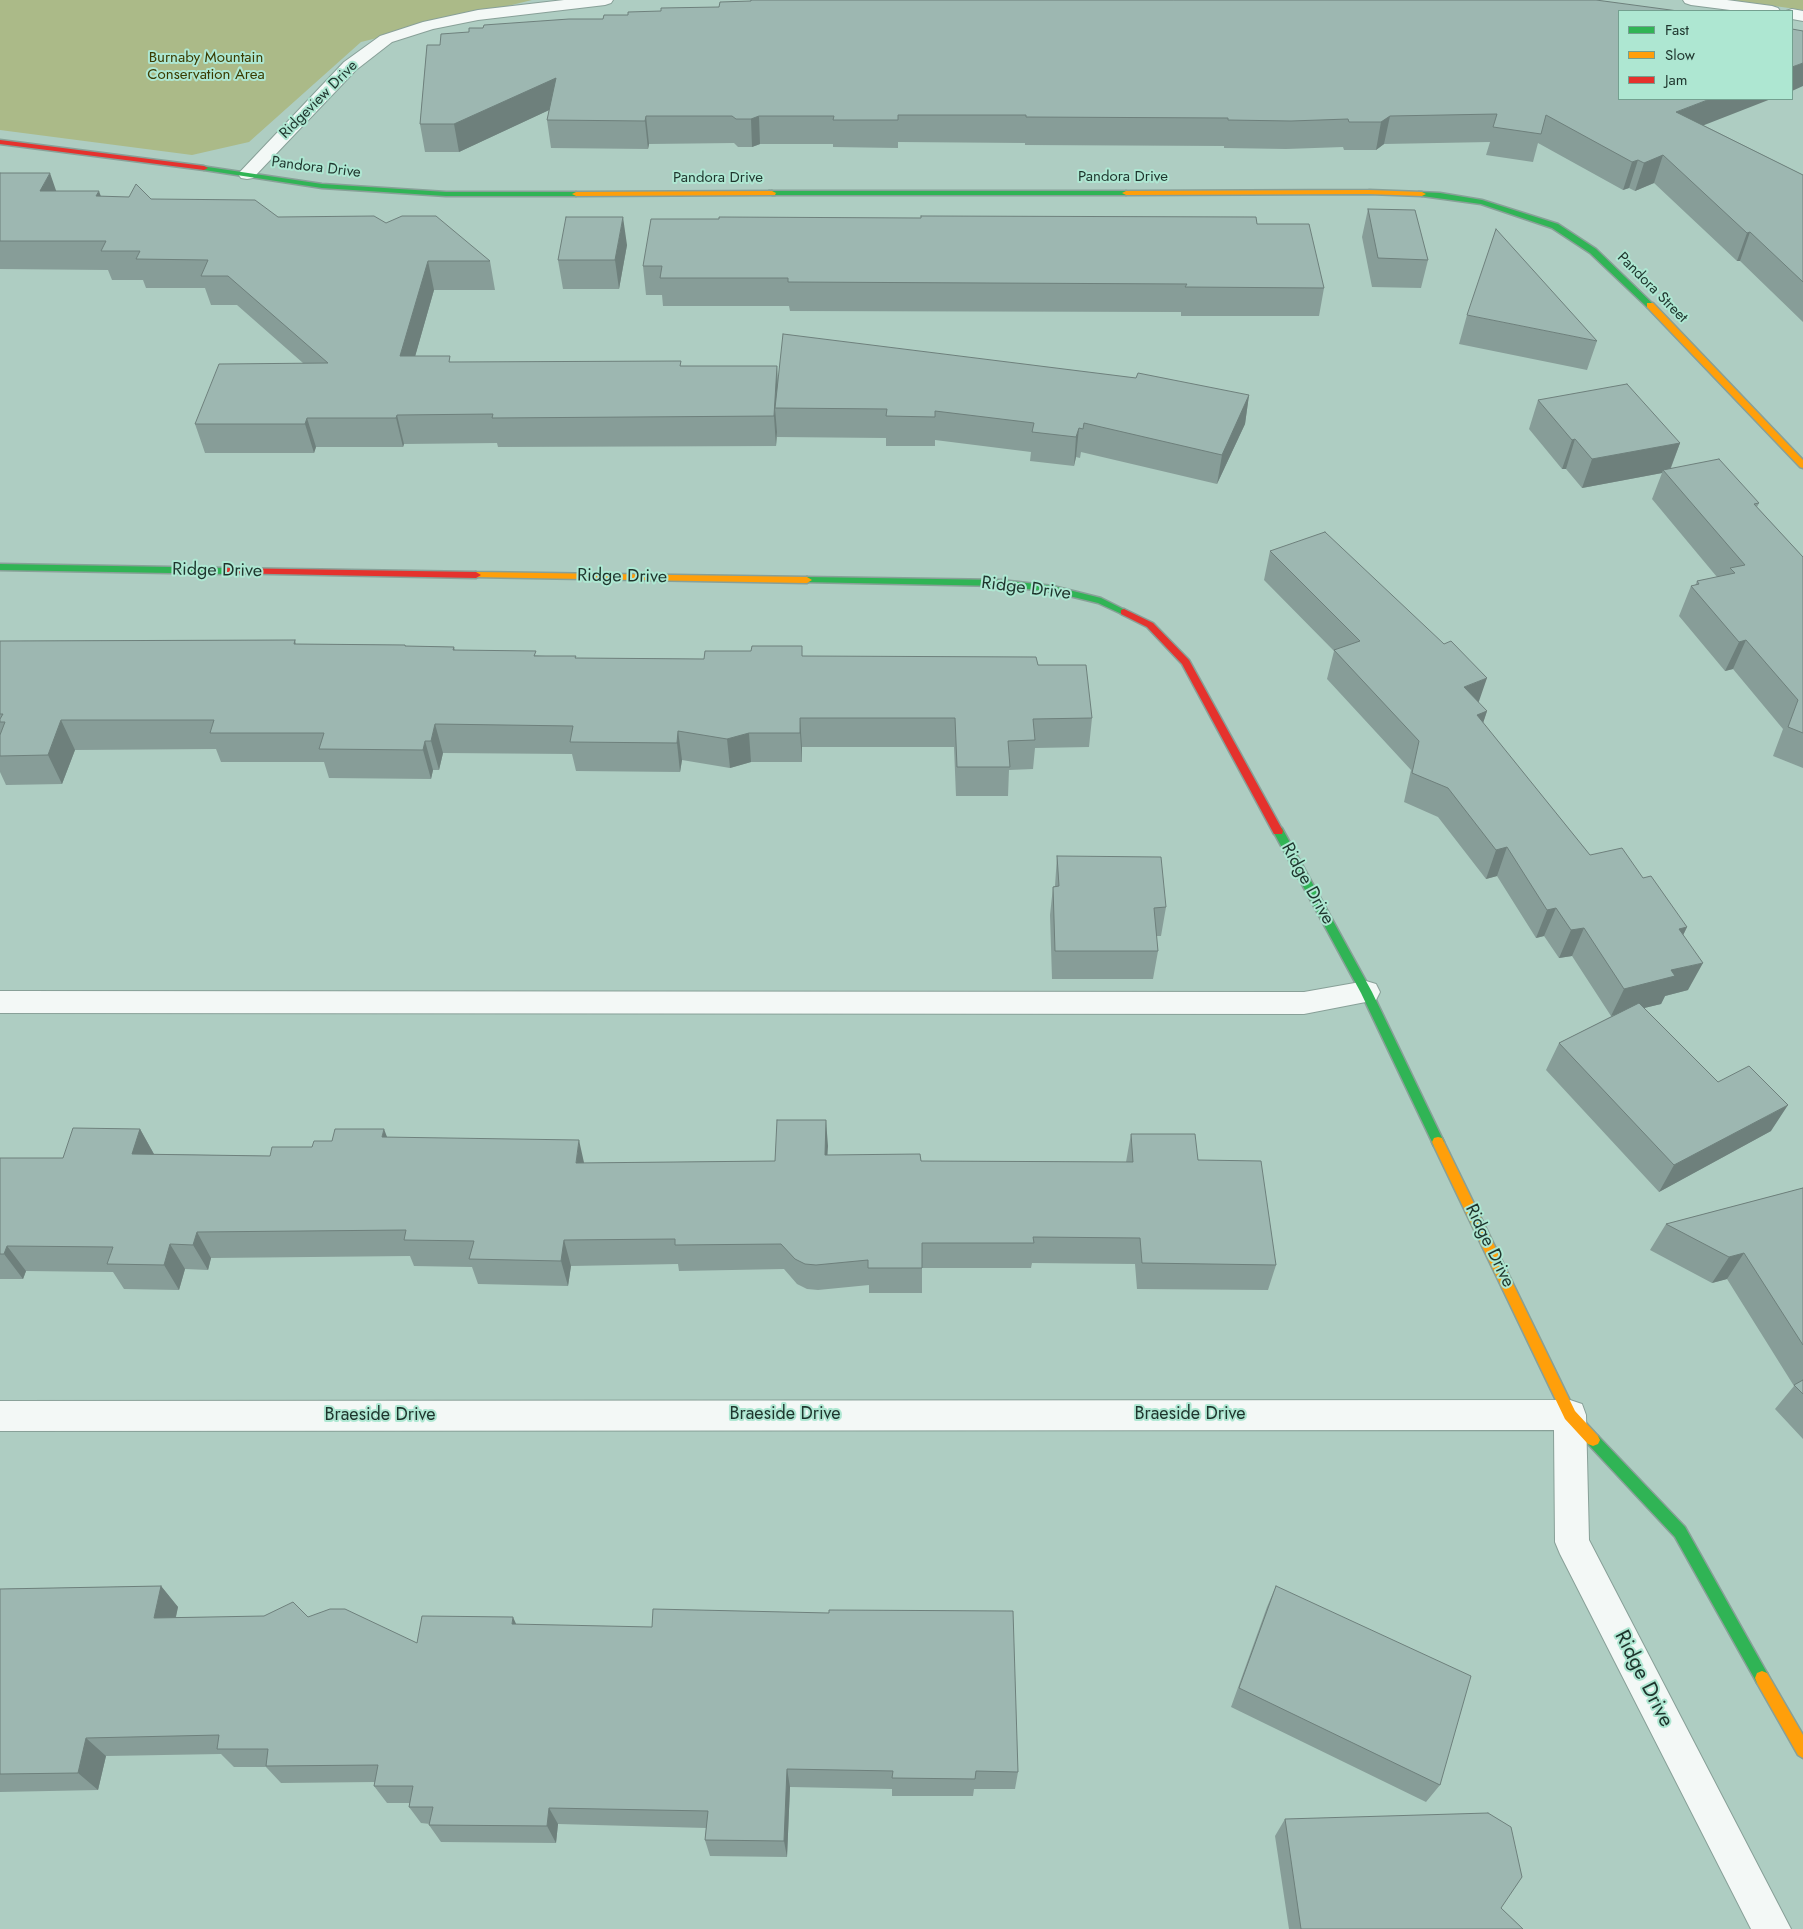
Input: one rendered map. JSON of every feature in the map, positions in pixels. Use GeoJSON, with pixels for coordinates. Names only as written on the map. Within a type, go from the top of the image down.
{"type":"FeatureCollection","features":[{"type":"Feature","properties":{"kind":"street","name":"Ridgeview Drive"},"geometry":{"type":"LineString","coordinates":[[248,174],[350,66],[386,39],[429,25],[478,15],[605,0]]}},
{"type":"Feature","properties":{"kind":"street"},"geometry":{"type":"LineString","coordinates":[[1691,0],[1765,10]]}},
{"type":"Feature","properties":{"kind":"street","name":"Pandora Drive"},"geometry":{"type":"LineString","coordinates":[[0,142],[248,174],[322,186],[446,194],[1369,192],[1440,195]]}},
{"type":"Feature","properties":{"kind":"street","name":"Pandora Street"},"geometry":{"type":"LineString","coordinates":[[1440,195],[1482,202],[1524,214],[1555,226],[1593,251],[1638,293],[1803,465]]}},
{"type":"Feature","properties":{"kind":"street","name":"Ridge Drive"},"geometry":{"type":"LineString","coordinates":[[0,567],[1001,583],[1053,589],[1101,602],[1150,626],[1186,662],[1366,992],[1570,1415],[1680,1532],[1803,1750]]}},
{"type":"Feature","properties":{"kind":"street"},"geometry":{"type":"LineString","coordinates":[[0,1002],[1304,1003],[1366,992]]}},
{"type":"Feature","properties":{"kind":"street","name":"Ridge Drive"},"geometry":{"type":"LineString","coordinates":[[1570,1415],[1572,1542],[1772,1929]]}},
{"type":"Feature","properties":{"kind":"street","name":"Braeside Drive"},"geometry":{"type":"LineString","coordinates":[[0,1416],[1570,1415]]}},
{"type":"Feature","properties":{"kind":"green space","name":"Burnaby Mountain Conservation Area"},"geometry":{"type":"Polygon","coordinates":[[[0,0],[532,0],[361,42],[249,142],[192,155],[0,130],[0,0]]]}},
{"type":"Feature","properties":{"kind":"green space"},"geometry":{"type":"Polygon","coordinates":[[[1732,0],[1803,0],[1803,10],[1732,0]]]}},
{"type":"Feature","properties":{"kind":"building"},"geometry":{"type":"Polygon","coordinates":[[[1596,0],[1671,10],[1618,10],[1618,100],[1707,100],[1676,112],[1803,175],[1803,282],[1663,155],[1644,163],[1638,160],[1632,162],[1546,115],[1541,134],[1493,127],[1497,114],[1390,116],[1381,122],[1349,122],[1348,119],[1291,121],[1228,120],[1228,118],[1026,117],[1026,115],[898,115],[898,120],[833,120],[834,116],[759,116],[751,119],[736,119],[732,116],[646,116],[645,121],[547,120],[556,78],[454,124],[420,124],[427,45],[440,45],[441,34],[469,32],[469,28],[483,28],[484,25],[569,19],[603,19],[604,15],[628,15],[628,12],[661,11],[661,8],[719,7],[720,2],[1596,0]]]}},
{"type":"Feature","properties":{"kind":"building"},"geometry":{"type":"Polygon","coordinates":[[[1793,29],[1803,31],[1803,63],[1793,67],[1793,29]]]}},
{"type":"Feature","properties":{"kind":"building"},"geometry":{"type":"Polygon","coordinates":[[[0,173],[50,173],[40,191],[99,191],[96,196],[129,197],[136,184],[151,199],[255,200],[278,217],[374,216],[386,223],[402,216],[436,216],[490,261],[428,261],[400,356],[450,356],[449,362],[681,361],[680,366],[777,366],[774,416],[492,418],[493,414],[397,415],[396,418],[307,418],[305,424],[195,424],[219,364],[328,363],[228,276],[201,276],[208,260],[136,259],[140,251],[101,251],[106,241],[0,241],[0,173]]]}},
{"type":"Feature","properties":{"kind":"building"},"geometry":{"type":"Polygon","coordinates":[[[1368,209],[1415,210],[1428,260],[1378,258],[1368,209]]]}},
{"type":"Feature","properties":{"kind":"building"},"geometry":{"type":"Polygon","coordinates":[[[921,216],[1256,217],[1257,224],[1309,224],[1324,288],[1185,287],[1187,284],[788,282],[788,278],[660,278],[662,266],[643,266],[651,219],[719,219],[719,217],[921,218],[921,216]]]}},
{"type":"Feature","properties":{"kind":"building"},"geometry":{"type":"Polygon","coordinates":[[[566,217],[623,217],[615,260],[558,260],[566,217]]]}},
{"type":"Feature","properties":{"kind":"building"},"geometry":{"type":"Polygon","coordinates":[[[1496,229],[1597,341],[1467,315],[1496,229]]]}},
{"type":"Feature","properties":{"kind":"building"},"geometry":{"type":"Polygon","coordinates":[[[783,334],[1136,378],[1138,373],[1249,395],[1222,455],[1084,423],[1083,429],[1079,428],[1076,437],[1032,432],[1034,423],[935,411],[935,417],[886,416],[887,409],[775,408],[783,334]]]}},
{"type":"Feature","properties":{"kind":"building"},"geometry":{"type":"Polygon","coordinates":[[[1627,384],[1680,443],[1592,459],[1575,439],[1572,440],[1538,400],[1627,384]]]}},
{"type":"Feature","properties":{"kind":"building"},"geometry":{"type":"Polygon","coordinates":[[[1719,459],[1759,503],[1754,504],[1803,557],[1803,733],[1788,727],[1798,700],[1746,640],[1739,642],[1691,586],[1699,584],[1697,581],[1735,573],[1730,568],[1745,565],[1663,470],[1719,459]]]}},
{"type":"Feature","properties":{"kind":"building"},"geometry":{"type":"Polygon","coordinates":[[[1325,532],[1444,644],[1451,641],[1487,678],[1464,687],[1487,711],[1477,715],[1590,855],[1622,848],[1643,878],[1651,876],[1687,927],[1679,929],[1703,963],[1671,970],[1675,976],[1624,989],[1584,928],[1571,930],[1556,908],[1547,910],[1507,847],[1496,850],[1448,788],[1412,773],[1419,741],[1334,650],[1360,641],[1270,551],[1325,532]]]}},
{"type":"Feature","properties":{"kind":"building"},"geometry":{"type":"Polygon","coordinates":[[[295,640],[294,644],[405,645],[454,647],[453,650],[536,651],[534,656],[576,656],[575,658],[704,659],[705,651],[751,651],[752,646],[802,646],[802,656],[1036,657],[1038,665],[1086,665],[1092,718],[1033,719],[1035,740],[1008,741],[1010,767],[957,767],[955,718],[800,718],[800,733],[749,733],[727,739],[678,731],[677,743],[570,742],[573,726],[435,724],[431,741],[425,741],[423,750],[319,749],[324,733],[210,733],[214,720],[61,720],[48,755],[0,756],[0,735],[5,722],[0,722],[3,714],[0,714],[0,641],[295,640]]]}},
{"type":"Feature","properties":{"kind":"building"},"geometry":{"type":"Polygon","coordinates":[[[1057,856],[1161,857],[1166,907],[1154,908],[1158,951],[1055,951],[1053,887],[1059,886],[1057,856]]]}},
{"type":"Feature","properties":{"kind":"building"},"geometry":{"type":"Polygon","coordinates":[[[1639,1003],[1718,1082],[1749,1066],[1788,1105],[1674,1165],[1559,1043],[1639,1003]]]}},
{"type":"Feature","properties":{"kind":"building"},"geometry":{"type":"Polygon","coordinates":[[[777,1120],[826,1120],[825,1155],[920,1154],[921,1161],[1133,1162],[1131,1134],[1195,1134],[1198,1160],[1261,1161],[1276,1265],[1142,1263],[1140,1238],[1033,1237],[1034,1243],[922,1243],[922,1268],[868,1268],[868,1260],[816,1265],[805,1264],[795,1259],[781,1244],[675,1245],[675,1239],[564,1240],[561,1261],[469,1259],[474,1241],[404,1240],[406,1230],[197,1232],[193,1245],[170,1244],[164,1265],[107,1264],[113,1247],[7,1246],[4,1254],[0,1254],[0,1158],[63,1158],[73,1128],[140,1129],[132,1154],[270,1156],[272,1147],[312,1147],[314,1141],[332,1141],[335,1129],[384,1129],[382,1137],[579,1140],[576,1163],[775,1161],[777,1120]]]}},
{"type":"Feature","properties":{"kind":"building"},"geometry":{"type":"Polygon","coordinates":[[[1803,1188],[1803,1345],[1744,1253],[1729,1257],[1666,1224],[1803,1188]]]}},
{"type":"Feature","properties":{"kind":"building"},"geometry":{"type":"Polygon","coordinates":[[[1803,1380],[1803,1394],[1794,1385],[1803,1380]]]}},
{"type":"Feature","properties":{"kind":"building"},"geometry":{"type":"Polygon","coordinates":[[[161,1586],[154,1618],[264,1616],[293,1602],[308,1617],[330,1609],[345,1609],[417,1643],[422,1616],[513,1617],[512,1624],[652,1627],[653,1609],[829,1613],[829,1610],[1013,1611],[1018,1772],[976,1771],[975,1779],[892,1778],[893,1771],[787,1769],[784,1841],[705,1840],[708,1811],[549,1808],[547,1826],[429,1825],[433,1807],[409,1807],[413,1786],[374,1786],[378,1765],[266,1766],[268,1749],[217,1749],[219,1735],[86,1738],[78,1773],[0,1774],[0,1589],[161,1586]]]}},
{"type":"Feature","properties":{"kind":"building"},"geometry":{"type":"Polygon","coordinates":[[[1276,1586],[1471,1676],[1440,1785],[1239,1688],[1276,1586]]]}},
{"type":"Feature","properties":{"kind":"building"},"geometry":{"type":"Polygon","coordinates":[[[1488,1813],[1511,1827],[1522,1877],[1501,1908],[1523,1929],[1301,1929],[1285,1819],[1488,1813]]]}},
{"type":"Feature","properties":{"kind":"traffic: fast"},"geometry":{"type":"LineString","coordinates":[[204,168],[322,186],[446,194],[576,194]]}},
{"type":"Feature","properties":{"kind":"traffic: fast"},"geometry":{"type":"LineString","coordinates":[[772,193],[1126,193]]}},
{"type":"Feature","properties":{"kind":"traffic: fast"},"geometry":{"type":"LineString","coordinates":[[1422,194],[1482,202],[1555,226],[1593,251],[1650,305]]}},
{"type":"Feature","properties":{"kind":"traffic: fast"},"geometry":{"type":"LineString","coordinates":[[0,567],[227,571]]}},
{"type":"Feature","properties":{"kind":"traffic: fast"},"geometry":{"type":"LineString","coordinates":[[807,580],[1001,583],[1053,589],[1101,601],[1124,612]]}},
{"type":"Feature","properties":{"kind":"traffic: fast"},"geometry":{"type":"LineString","coordinates":[[1278,831],[1366,992],[1438,1142]]}},
{"type":"Feature","properties":{"kind":"traffic: fast"},"geometry":{"type":"LineString","coordinates":[[1593,1440],[1680,1532],[1762,1678]]}},
{"type":"Feature","properties":{"kind":"traffic: slow"},"geometry":{"type":"LineString","coordinates":[[1126,193],[1369,192],[1422,194]]}},
{"type":"Feature","properties":{"kind":"traffic: slow"},"geometry":{"type":"LineString","coordinates":[[576,194],[772,193]]}},
{"type":"Feature","properties":{"kind":"traffic: slow"},"geometry":{"type":"LineString","coordinates":[[1650,305],[1803,465]]}},
{"type":"Feature","properties":{"kind":"traffic: slow"},"geometry":{"type":"LineString","coordinates":[[476,575],[807,580]]}},
{"type":"Feature","properties":{"kind":"traffic: slow"},"geometry":{"type":"LineString","coordinates":[[1438,1142],[1570,1415],[1593,1440]]}},
{"type":"Feature","properties":{"kind":"traffic: slow"},"geometry":{"type":"LineString","coordinates":[[1762,1678],[1803,1750]]}},
{"type":"Feature","properties":{"kind":"traffic: jam"},"geometry":{"type":"LineString","coordinates":[[0,142],[204,168]]}},
{"type":"Feature","properties":{"kind":"traffic: jam"},"geometry":{"type":"LineString","coordinates":[[227,571],[476,575]]}},
{"type":"Feature","properties":{"kind":"traffic: jam"},"geometry":{"type":"LineString","coordinates":[[1124,612],[1150,625],[1186,662],[1278,831]]}}]}
